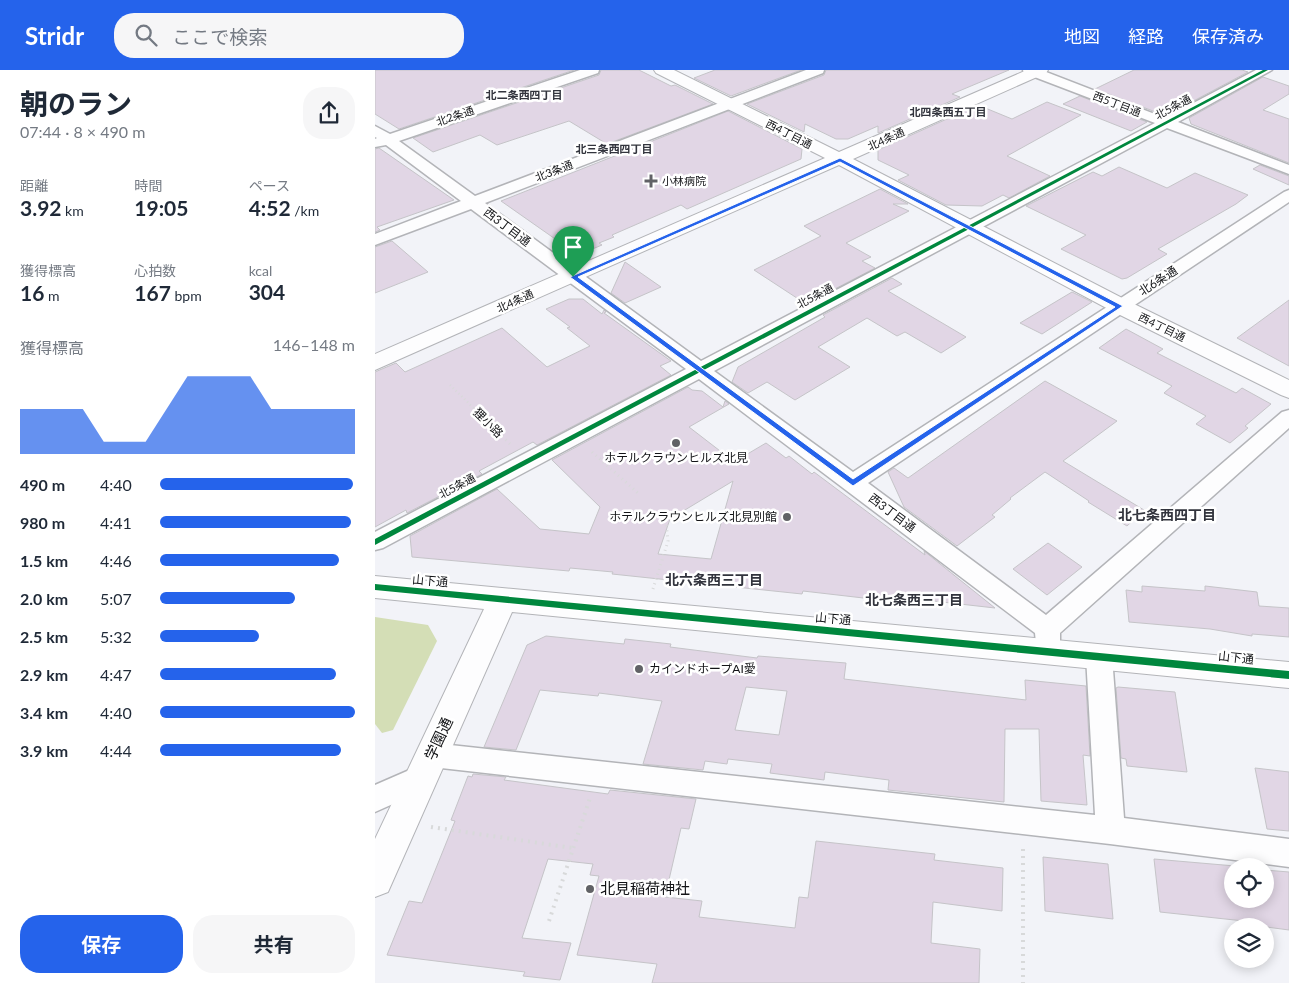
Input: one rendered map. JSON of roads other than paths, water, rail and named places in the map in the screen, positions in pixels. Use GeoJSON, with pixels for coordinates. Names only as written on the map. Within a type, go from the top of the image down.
{"type":"FeatureCollection","features":[{"type":"Feature","properties":{"kind":"street","name":"北2条通"},"geometry":{"type":"LineString","coordinates":[[379,138],[593,70]]}},
{"type":"Feature","properties":{"kind":"street","name":"西4丁目通"},"geometry":{"type":"LineString","coordinates":[[662,70],[840,160],[1120,306],[1289,390]]}},
{"type":"Feature","properties":{"kind":"street","name":"北3条通"},"geometry":{"type":"LineString","coordinates":[[375,240],[818,70]]}},
{"type":"Feature","properties":{"kind":"street","name":"北5条通"},"geometry":{"type":"LineString","coordinates":[[375,542],[1266,70]]}},
{"type":"Feature","properties":{"kind":"street","name":"西5丁目通"},"geometry":{"type":"LineString","coordinates":[[1035,71],[1166,124],[1289,170]]}},
{"type":"Feature","properties":{"kind":"street","name":"北4条通"},"geometry":{"type":"LineString","coordinates":[[375,363],[840,160],[1035,71]]}},
{"type":"Feature","properties":{"kind":"street","name":"西3丁目通"},"geometry":{"type":"LineString","coordinates":[[379,138],[474,202],[853,483],[1047,640]]}},
{"type":"Feature","properties":{"kind":"street","name":"北6条通"},"geometry":{"type":"LineString","coordinates":[[853,483],[1289,195]]}},
{"type":"Feature","properties":{"kind":"street"},"geometry":{"type":"LineString","coordinates":[[1047,640],[1289,417]]}},
{"type":"Feature","properties":{"kind":"street","name":"山下通"},"geometry":{"type":"LineString","coordinates":[[375,587],[1047,640],[1099,656],[1289,675]]}},
{"type":"Feature","properties":{"kind":"street","name":"学園通"},"geometry":{"type":"LineString","coordinates":[[375,879],[503,598]]}},
{"type":"Feature","properties":{"kind":"street"},"geometry":{"type":"LineString","coordinates":[[1099,656],[1110,830]]}},
{"type":"Feature","properties":{"kind":"street"},"geometry":{"type":"LineString","coordinates":[[375,799],[427,767],[599,774],[1110,830],[1289,853]]}},
{"type":"Feature","properties":{"kind":"place","name":"小林病院"},"geometry":{"type":"Point","coordinates":[651,181]}},
{"type":"Feature","properties":{"kind":"place","name":"ホテルクラウンヒルズ北見"},"geometry":{"type":"Point","coordinates":[676,443]}},
{"type":"Feature","properties":{"kind":"place","name":"ホテルクラウンヒルズ北見別館"},"geometry":{"type":"Point","coordinates":[787,517]}},
{"type":"Feature","properties":{"kind":"place","name":"カインドホープAI愛"},"geometry":{"type":"Point","coordinates":[639,669]}},
{"type":"Feature","properties":{"kind":"place","name":"北見稲荷神社"},"geometry":{"type":"Point","coordinates":[590,889]}},
{"type":"Feature","properties":{"kind":"district","name":"北二条西四丁目"},"geometry":{"type":"Point","coordinates":[524,95]}},
{"type":"Feature","properties":{"kind":"district","name":"北四条西五丁目"},"geometry":{"type":"Point","coordinates":[948,112]}},
{"type":"Feature","properties":{"kind":"district","name":"北三条西四丁目"},"geometry":{"type":"Point","coordinates":[614,149]}},
{"type":"Feature","properties":{"kind":"district","name":"北七条西四丁目"},"geometry":{"type":"Point","coordinates":[1167,515]}},
{"type":"Feature","properties":{"kind":"district","name":"北六条西三丁目"},"geometry":{"type":"Point","coordinates":[714,580]}},
{"type":"Feature","properties":{"kind":"district","name":"北七条西三丁目"},"geometry":{"type":"Point","coordinates":[914,600]}}]}
